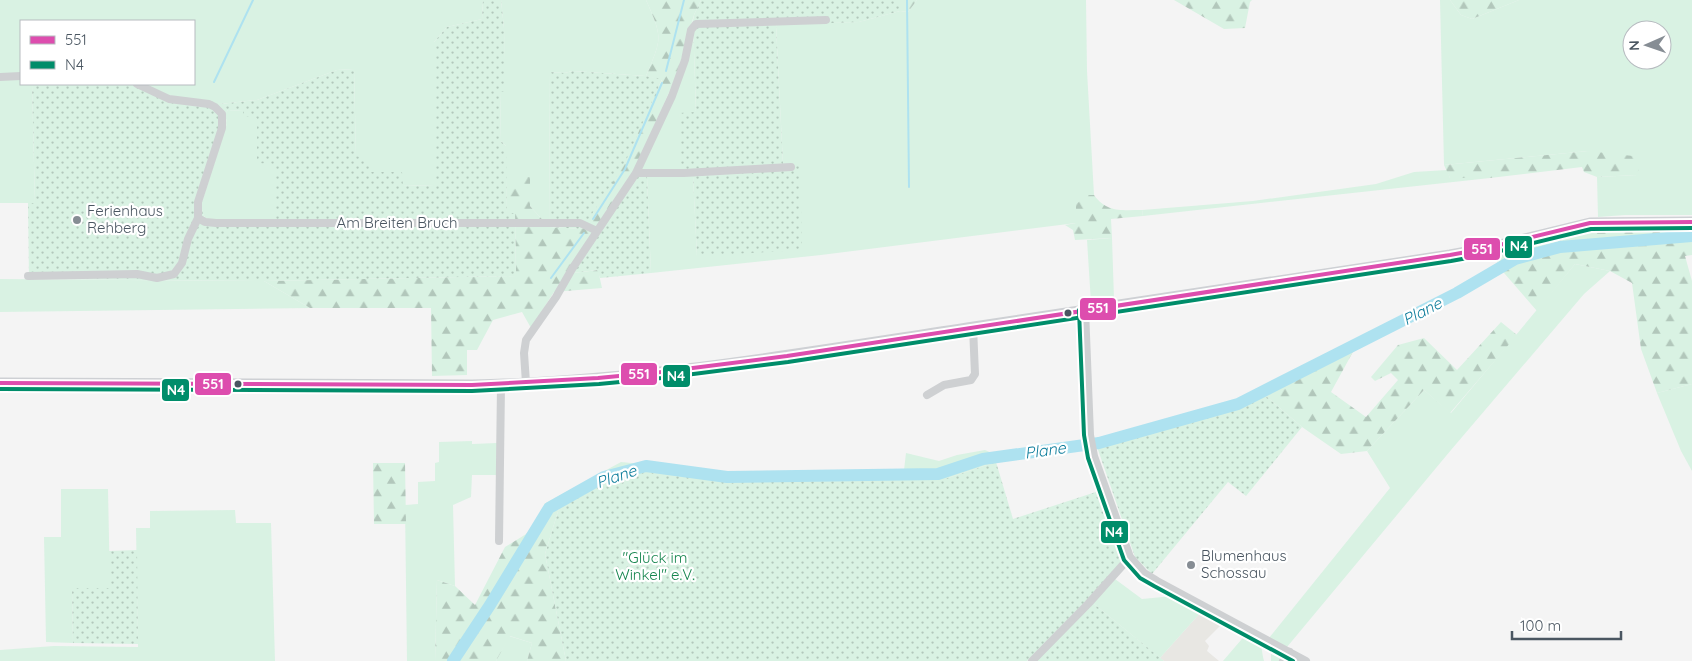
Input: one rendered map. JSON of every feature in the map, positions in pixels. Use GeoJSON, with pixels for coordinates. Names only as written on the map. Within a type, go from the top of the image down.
{"type":"FeatureCollection","features":[{"type":"Feature","properties":{"kind":"street"},"geometry":{"type":"LineString","coordinates":[[526,383],[524,353],[526,340],[556,298],[597,231],[636,173],[675,88],[685,60],[692,30],[696,24],[826,20]]}},
{"type":"Feature","properties":{"kind":"street"},"geometry":{"type":"LineString","coordinates":[[0,76],[20,76]]}},
{"type":"Feature","properties":{"kind":"street"},"geometry":{"type":"LineString","coordinates":[[28,276],[138,274],[157,278],[170,276],[182,264],[188,239],[198,218],[198,202],[222,128],[222,114],[209,104],[169,99],[139,85]]}},
{"type":"Feature","properties":{"kind":"street"},"geometry":{"type":"LineString","coordinates":[[636,173],[684,173],[791,167]]}},
{"type":"Feature","properties":{"kind":"street","name":"Am Breiten Bruch"},"geometry":{"type":"LineString","coordinates":[[198,218],[205,222],[216,223],[580,222],[597,231]]}},
{"type":"Feature","properties":{"kind":"street"},"geometry":{"type":"LineString","coordinates":[[0,383],[501,384],[676,371],[1450,255],[1483,249],[1590,223],[1692,222]]}},
{"type":"Feature","properties":{"kind":"street"},"geometry":{"type":"LineString","coordinates":[[1085,310],[1090,435],[1094,456],[1130,557],[1144,573],[1157,581],[1306,661]]}},
{"type":"Feature","properties":{"kind":"street"},"geometry":{"type":"LineString","coordinates":[[927,395],[944,385],[971,380],[975,374],[973,327]]}},
{"type":"Feature","properties":{"kind":"street"},"geometry":{"type":"LineString","coordinates":[[499,542],[501,384]]}},
{"type":"Feature","properties":{"kind":"street"},"geometry":{"type":"LineString","coordinates":[[1032,661],[1088,604],[1130,557]]}},
{"type":"Feature","properties":{"kind":"street"},"geometry":{"type":"LineString","coordinates":[[1283,661],[1290,652]]}},
{"type":"Feature","properties":{"kind":"shaded area"},"geometry":{"type":"Polygon","coordinates":[[[1202,611],[1223,623],[1205,641],[1209,646],[1207,651],[1219,661],[1164,661],[1160,658],[1202,611]]]}},
{"type":"Feature","properties":{"kind":"green space"},"geometry":{"type":"Polygon","coordinates":[[[0,0],[483,0],[482,19],[447,27],[434,42],[434,185],[402,186],[402,172],[371,172],[356,157],[354,69],[337,70],[257,100],[220,104],[167,95],[145,85],[195,85],[195,20],[20,20],[20,73],[0,74],[0,0]]]}},
{"type":"Feature","properties":{"kind":"green space"},"geometry":{"type":"Polygon","coordinates":[[[483,0],[501,0],[506,92],[500,92],[501,141],[506,146],[507,213],[515,213],[516,276],[264,281],[29,279],[28,203],[35,203],[32,85],[145,85],[167,95],[220,104],[257,100],[337,70],[354,69],[356,156],[361,157],[362,161],[370,161],[371,172],[402,172],[403,186],[434,185],[434,42],[447,27],[482,19],[483,0]],[[228,110],[225,114],[227,123],[201,205],[206,219],[275,220],[275,164],[257,163],[257,118],[243,116],[243,111],[228,110]]]}},
{"type":"Feature","properties":{"kind":"green space"},"geometry":{"type":"Polygon","coordinates":[[[501,0],[646,0],[658,31],[658,45],[646,76],[573,71],[564,73],[550,72],[549,227],[530,206],[530,177],[506,177],[506,146],[501,141],[500,91],[505,92],[504,28],[501,0]]]}},
{"type":"Feature","properties":{"kind":"green space"},"geometry":{"type":"Polygon","coordinates":[[[646,0],[701,0],[694,15],[677,74],[634,172],[573,273],[598,270],[602,288],[554,292],[531,328],[522,312],[493,320],[477,350],[467,350],[467,375],[432,376],[431,308],[310,308],[264,281],[516,276],[515,214],[507,213],[506,177],[530,177],[530,206],[549,227],[582,229],[662,80],[646,76],[658,45],[658,31],[646,0]]]}},
{"type":"Feature","properties":{"kind":"green space"},"geometry":{"type":"Polygon","coordinates":[[[701,0],[900,0],[900,11],[859,22],[776,25],[783,164],[800,164],[802,250],[697,256],[693,176],[680,176],[679,113],[696,112],[693,20],[701,0]]]}},
{"type":"Feature","properties":{"kind":"green space"},"geometry":{"type":"Polygon","coordinates":[[[900,0],[917,0],[908,12],[900,11],[900,0]]]}},
{"type":"Feature","properties":{"kind":"green space"},"geometry":{"type":"Polygon","coordinates":[[[917,0],[1086,0],[1087,71],[1094,195],[1088,195],[1076,223],[821,255],[651,273],[647,177],[636,177],[634,172],[677,74],[693,20],[696,113],[679,114],[693,175],[697,256],[799,164],[783,164],[776,24],[859,22],[900,11],[908,12],[917,0]]]}},
{"type":"Feature","properties":{"kind":"green space"},"geometry":{"type":"Polygon","coordinates":[[[1174,0],[1252,0],[1245,28],[1224,29],[1174,0]]]}},
{"type":"Feature","properties":{"kind":"green space"},"geometry":{"type":"Polygon","coordinates":[[[1440,0],[1450,0],[1461,15],[1472,19],[1519,0],[1692,0],[1692,215],[1598,217],[1597,177],[1637,175],[1588,151],[1444,165],[1440,0]]]}},
{"type":"Feature","properties":{"kind":"green space"},"geometry":{"type":"Polygon","coordinates":[[[1450,0],[1519,0],[1472,19],[1461,15],[1450,0]]]}},
{"type":"Feature","properties":{"kind":"green space"},"geometry":{"type":"Polygon","coordinates":[[[573,71],[646,76],[662,79],[624,165],[582,229],[549,227],[550,72],[564,73],[573,71]]]}},
{"type":"Feature","properties":{"kind":"green space"},"geometry":{"type":"Polygon","coordinates":[[[20,78],[20,85],[32,85],[35,203],[0,203],[0,79],[20,78]]]}},
{"type":"Feature","properties":{"kind":"green space"},"geometry":{"type":"Polygon","coordinates":[[[228,110],[244,111],[257,118],[275,164],[276,220],[206,219],[203,214],[201,205],[227,123],[225,114],[228,110]]]}},
{"type":"Feature","properties":{"kind":"green space"},"geometry":{"type":"Polygon","coordinates":[[[1588,151],[1642,157],[1637,175],[1597,177],[1584,172],[1582,167],[1490,178],[1450,178],[1444,165],[1588,151]]]}},
{"type":"Feature","properties":{"kind":"green space"},"geometry":{"type":"Polygon","coordinates":[[[1447,170],[1450,178],[1490,178],[1143,216],[1142,210],[1253,201],[1376,184],[1414,172],[1447,170]]]}},
{"type":"Feature","properties":{"kind":"green space"},"geometry":{"type":"Polygon","coordinates":[[[636,177],[647,177],[651,273],[600,278],[597,270],[573,273],[636,177]]]}},
{"type":"Feature","properties":{"kind":"green space"},"geometry":{"type":"Polygon","coordinates":[[[1088,195],[1094,195],[1099,201],[1110,208],[1142,210],[1143,216],[1111,219],[1112,238],[1075,240],[1073,230],[1065,225],[1076,223],[1076,204],[1088,195]]]}},
{"type":"Feature","properties":{"kind":"green space"},"geometry":{"type":"Polygon","coordinates":[[[1598,227],[1692,227],[1692,255],[1685,256],[1692,281],[1692,384],[1657,393],[1641,349],[1632,283],[1610,271],[1575,264],[1537,311],[1498,266],[1496,256],[1546,238],[1598,227]]]}},
{"type":"Feature","properties":{"kind":"green space"},"geometry":{"type":"Polygon","coordinates":[[[1112,238],[1114,299],[1091,303],[1087,240],[1112,238]]]}},
{"type":"Feature","properties":{"kind":"green space"},"geometry":{"type":"Polygon","coordinates":[[[1575,264],[1610,271],[1584,294],[1287,647],[1269,638],[1390,488],[1367,451],[1424,390],[1451,413],[1575,264]]]}},
{"type":"Feature","properties":{"kind":"green space"},"geometry":{"type":"Polygon","coordinates":[[[0,279],[264,281],[310,308],[0,312],[0,279]]]}},
{"type":"Feature","properties":{"kind":"green space"},"geometry":{"type":"Polygon","coordinates":[[[1501,322],[1517,335],[1450,413],[1424,390],[1367,451],[1341,454],[1302,427],[1260,391],[1360,339],[1331,392],[1366,417],[1398,380],[1391,373],[1375,381],[1371,377],[1398,345],[1424,338],[1457,370],[1501,322]]]}},
{"type":"Feature","properties":{"kind":"green space"},"geometry":{"type":"Polygon","coordinates":[[[1692,384],[1692,471],[1681,451],[1657,393],[1692,384]]]}},
{"type":"Feature","properties":{"kind":"green space"},"geometry":{"type":"Polygon","coordinates":[[[1260,391],[1302,427],[1246,496],[1228,482],[1152,574],[1135,557],[1095,441],[1238,403],[1260,391]]]}},
{"type":"Feature","properties":{"kind":"green space"},"geometry":{"type":"Polygon","coordinates":[[[472,441],[472,444],[497,443],[496,475],[472,475],[471,497],[453,505],[455,586],[437,580],[435,661],[407,661],[405,505],[418,504],[418,482],[435,481],[435,463],[439,462],[439,442],[472,441]]]}},
{"type":"Feature","properties":{"kind":"green space"},"geometry":{"type":"Polygon","coordinates":[[[985,450],[994,454],[996,462],[948,478],[715,481],[661,471],[647,471],[607,482],[559,508],[547,510],[544,504],[621,462],[734,473],[813,474],[904,470],[906,453],[939,461],[957,455],[985,450]]]}},
{"type":"Feature","properties":{"kind":"green space","name":"\"Glück im Winkel\" e.V."},"geometry":{"type":"Polygon","coordinates":[[[996,462],[1013,519],[1102,490],[1127,556],[1027,661],[566,661],[545,554],[559,508],[607,482],[647,471],[661,471],[715,481],[948,478],[996,462]]]}},
{"type":"Feature","properties":{"kind":"green space"},"geometry":{"type":"Polygon","coordinates":[[[373,463],[405,463],[406,524],[374,524],[373,463]]]}},
{"type":"Feature","properties":{"kind":"green space"},"geometry":{"type":"Polygon","coordinates":[[[61,489],[108,489],[110,588],[72,588],[73,643],[46,642],[44,537],[61,537],[61,489]]]}},
{"type":"Feature","properties":{"kind":"green space"},"geometry":{"type":"Polygon","coordinates":[[[559,508],[545,554],[566,661],[527,661],[532,643],[510,636],[496,661],[435,661],[437,580],[455,586],[475,605],[505,547],[531,531],[547,510],[559,508]]]}},
{"type":"Feature","properties":{"kind":"green space"},"geometry":{"type":"Polygon","coordinates":[[[235,510],[236,523],[271,523],[275,661],[0,661],[0,650],[54,646],[138,647],[136,528],[150,528],[150,511],[235,510]]]}},
{"type":"Feature","properties":{"kind":"green space"},"geometry":{"type":"Polygon","coordinates":[[[137,550],[138,644],[73,643],[72,588],[109,588],[109,551],[137,550]]]}},
{"type":"Feature","properties":{"kind":"green space"},"geometry":{"type":"Polygon","coordinates":[[[1115,579],[1142,599],[1173,596],[1202,611],[1160,658],[1093,603],[1115,579]]]}},
{"type":"Feature","properties":{"kind":"green space"},"geometry":{"type":"Polygon","coordinates":[[[1093,603],[1164,661],[1035,661],[1093,603]]]}},
{"type":"Feature","properties":{"kind":"green space"},"geometry":{"type":"Polygon","coordinates":[[[1247,633],[1259,641],[1264,661],[1223,661],[1247,633]]]}},
{"type":"Feature","properties":{"kind":"green space"},"geometry":{"type":"Polygon","coordinates":[[[509,636],[532,643],[527,661],[496,661],[509,636]]]}},
{"type":"Feature","properties":{"kind":"green space"},"geometry":{"type":"Polygon","coordinates":[[[1271,648],[1280,652],[1279,661],[1271,661],[1271,648]]]}},
{"type":"Feature","properties":{"kind":"waterway"},"geometry":{"type":"LineString","coordinates":[[214,82],[253,0]]}},
{"type":"Feature","properties":{"kind":"waterway"},"geometry":{"type":"LineString","coordinates":[[666,71],[684,0]]}},
{"type":"Feature","properties":{"kind":"waterway"},"geometry":{"type":"LineString","coordinates":[[907,0],[909,187]]}},
{"type":"Feature","properties":{"kind":"waterway"},"geometry":{"type":"LineString","coordinates":[[593,219],[625,169],[662,83]]}},
{"type":"Feature","properties":{"kind":"waterway"},"geometry":{"type":"LineString","coordinates":[[551,278],[584,233]]}},
{"type":"Feature","properties":{"kind":"waterway","name":"Plane"},"geometry":{"type":"LineString","coordinates":[[453,661],[490,605],[549,508],[604,477],[646,466],[727,477],[938,474],[983,459],[1099,443],[1238,404],[1457,293],[1515,259],[1560,247],[1692,236]]}},
{"type":"Feature","properties":{"kind":"transit line","name":"551"},"geometry":{"type":"LineString","coordinates":[[0,383],[472,385],[598,378],[787,356],[1450,255],[1483,249],[1590,223],[1692,222]]}},
{"type":"Feature","properties":{"kind":"transit line","name":"N4"},"geometry":{"type":"LineString","coordinates":[[0,389],[472,391],[599,384],[788,362],[1451,261],[1484,255],[1591,229],[1692,228]]}},
{"type":"Feature","properties":{"kind":"transit line","name":"N4"},"geometry":{"type":"LineString","coordinates":[[1079,310],[1084,435],[1088,458],[1124,560],[1140,578],[1293,661]]}},
{"type":"Feature","properties":{"kind":"place","name":"Ferienhaus Rehberg"},"geometry":{"type":"Point","coordinates":[77,220]}},
{"type":"Feature","properties":{"kind":"place","name":"Blumenhaus Schossau"},"geometry":{"type":"Point","coordinates":[1191,565]}}]}
